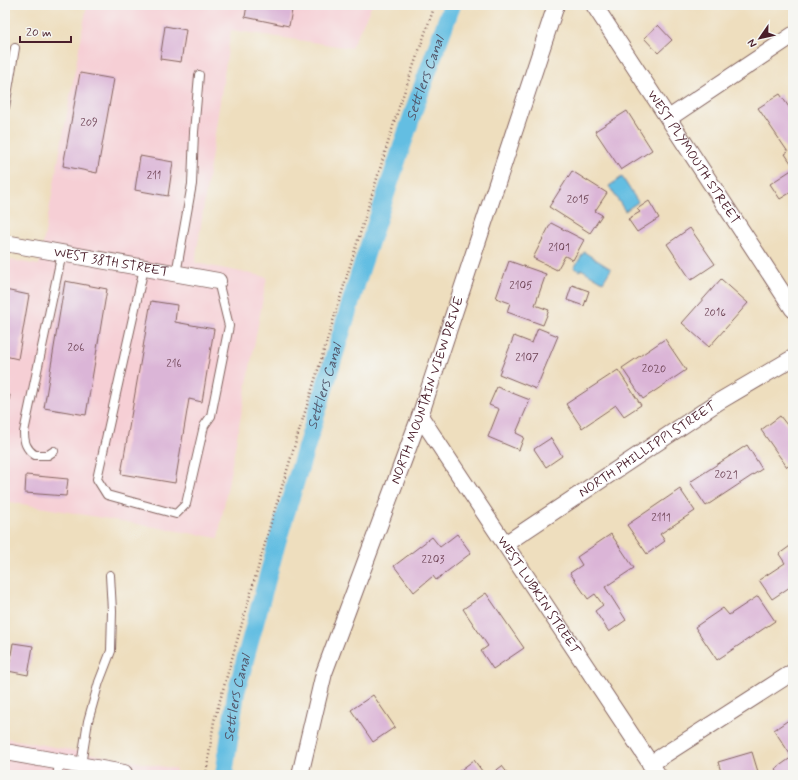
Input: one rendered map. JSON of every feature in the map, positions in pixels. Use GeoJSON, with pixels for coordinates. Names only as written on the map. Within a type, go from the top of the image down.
{"type":"FeatureCollection","features":[{"type":"Feature","properties":{"kind":"street","name":"NORTH MOUNTAIN VIEW DRIVE"},"geometry":{"type":"LineString","coordinates":[[300,775],[324,673],[420,416],[556,5]]}},
{"type":"Feature","properties":{"kind":"street","name":"WEST PLYMOUTH STREET"},"geometry":{"type":"LineString","coordinates":[[594,5],[793,309]]}},
{"type":"Feature","properties":{"kind":"street"},"geometry":{"type":"LineString","coordinates":[[669,118],[793,35]]}},
{"type":"Feature","properties":{"kind":"street","name":"WEST 38TH STREET"},"geometry":{"type":"LineString","coordinates":[[5,243],[218,281]]}},
{"type":"Feature","properties":{"kind":"street","name":"NORTH PHILLIPPI STREET"},"geometry":{"type":"LineString","coordinates":[[505,544],[718,402],[793,358]]}},
{"type":"Feature","properties":{"kind":"street","name":"WEST LUBKIN STREET"},"geometry":{"type":"LineString","coordinates":[[420,416],[653,771]]}},
{"type":"Feature","properties":{"kind":"street"},"geometry":{"type":"LineString","coordinates":[[653,771],[793,672]]}},
{"type":"Feature","properties":{"kind":"street"},"geometry":{"type":"LineString","coordinates":[[5,752],[59,768],[81,765],[118,773]]}},
{"type":"Feature","properties":{"kind":"lane"},"geometry":{"type":"LineString","coordinates":[[5,107],[15,48]]}},
{"type":"Feature","properties":{"kind":"lane"},"geometry":{"type":"LineString","coordinates":[[176,274],[192,184],[194,132],[199,75]]}},
{"type":"Feature","properties":{"kind":"lane"},"geometry":{"type":"LineString","coordinates":[[54,451],[48,455],[35,455],[27,448],[24,440],[24,432],[62,253]]}},
{"type":"Feature","properties":{"kind":"lane"},"geometry":{"type":"LineString","coordinates":[[144,268],[97,479],[107,495],[176,514],[186,504],[204,426],[211,416],[229,326],[218,281]]}},
{"type":"Feature","properties":{"kind":"lane"},"geometry":{"type":"LineString","coordinates":[[81,765],[88,721],[99,682],[111,651],[112,611],[110,575]]}},
{"type":"Feature","properties":{"kind":"path"},"geometry":{"type":"LineString","coordinates":[[206,775],[214,721],[272,520],[399,107],[435,5]]}},
{"type":"Feature","properties":{"kind":"shaded area"},"geometry":{"type":"Polygon","coordinates":[[[87,5],[372,5],[351,48],[231,30],[195,263],[267,277],[218,538],[5,501],[5,259],[39,265],[87,5]]]}},
{"type":"Feature","properties":{"kind":"shaded area"},"geometry":{"type":"Polygon","coordinates":[[[5,738],[176,769],[175,775],[5,775],[5,738]]]}},
{"type":"Feature","properties":{"kind":"water"},"geometry":{"type":"Polygon","coordinates":[[[622,177],[638,202],[625,211],[609,186],[622,177]]]}},
{"type":"Feature","properties":{"kind":"water"},"geometry":{"type":"Polygon","coordinates":[[[584,252],[611,269],[603,282],[581,269],[580,271],[574,268],[584,252]]]}},
{"type":"Feature","properties":{"kind":"building"},"geometry":{"type":"Polygon","coordinates":[[[247,5],[293,5],[289,26],[245,17],[247,5]]]}},
{"type":"Feature","properties":{"kind":"building"},"geometry":{"type":"Polygon","coordinates":[[[658,25],[672,40],[658,53],[644,38],[658,25]]]}},
{"type":"Feature","properties":{"kind":"building"},"geometry":{"type":"Polygon","coordinates":[[[165,26],[186,30],[181,62],[160,59],[165,26]]]}},
{"type":"Feature","properties":{"kind":"building"},"geometry":{"type":"Polygon","coordinates":[[[80,73],[114,79],[97,173],[63,166],[80,73]]]}},
{"type":"Feature","properties":{"kind":"building"},"geometry":{"type":"Polygon","coordinates":[[[780,94],[793,113],[793,166],[785,154],[788,152],[758,108],[780,94]]]}},
{"type":"Feature","properties":{"kind":"building"},"geometry":{"type":"Polygon","coordinates":[[[627,111],[652,150],[621,170],[595,131],[627,111]]]}},
{"type":"Feature","properties":{"kind":"building"},"geometry":{"type":"Polygon","coordinates":[[[140,156],[173,162],[168,196],[135,190],[140,156]]]}},
{"type":"Feature","properties":{"kind":"building"},"geometry":{"type":"Polygon","coordinates":[[[793,169],[793,191],[780,199],[770,184],[793,169]]]}},
{"type":"Feature","properties":{"kind":"building"},"geometry":{"type":"Polygon","coordinates":[[[572,171],[607,193],[595,211],[602,215],[590,233],[549,207],[572,171]]]}},
{"type":"Feature","properties":{"kind":"building"},"geometry":{"type":"Polygon","coordinates":[[[649,201],[659,218],[637,232],[628,219],[640,212],[637,209],[649,201]]]}},
{"type":"Feature","properties":{"kind":"building"},"geometry":{"type":"Polygon","coordinates":[[[551,223],[584,240],[573,260],[565,256],[557,270],[533,258],[551,223]]]}},
{"type":"Feature","properties":{"kind":"building"},"geometry":{"type":"Polygon","coordinates":[[[690,228],[715,264],[691,280],[667,244],[690,228]]]}},
{"type":"Feature","properties":{"kind":"building"},"geometry":{"type":"Polygon","coordinates":[[[509,261],[546,274],[535,305],[549,310],[543,325],[507,312],[510,303],[496,298],[509,261]]]}},
{"type":"Feature","properties":{"kind":"building"},"geometry":{"type":"Polygon","coordinates":[[[721,279],[748,303],[709,347],[682,323],[721,279]]]}},
{"type":"Feature","properties":{"kind":"building"},"geometry":{"type":"Polygon","coordinates":[[[65,281],[107,289],[86,415],[44,408],[65,281]]]}},
{"type":"Feature","properties":{"kind":"building"},"geometry":{"type":"Polygon","coordinates":[[[572,285],[589,291],[584,306],[567,300],[572,285]]]}},
{"type":"Feature","properties":{"kind":"building"},"geometry":{"type":"Polygon","coordinates":[[[5,290],[29,295],[18,359],[5,356],[5,290]]]}},
{"type":"Feature","properties":{"kind":"building"},"geometry":{"type":"Polygon","coordinates":[[[151,301],[177,305],[175,322],[214,329],[202,402],[189,399],[175,483],[121,474],[151,301]]]}},
{"type":"Feature","properties":{"kind":"building"},"geometry":{"type":"Polygon","coordinates":[[[538,328],[558,336],[536,389],[499,374],[514,336],[532,343],[538,328]]]}},
{"type":"Feature","properties":{"kind":"building"},"geometry":{"type":"Polygon","coordinates":[[[665,339],[686,370],[643,399],[622,368],[665,339]]]}},
{"type":"Feature","properties":{"kind":"building"},"geometry":{"type":"Polygon","coordinates":[[[618,370],[641,405],[624,416],[616,405],[582,428],[566,404],[618,370]]]}},
{"type":"Feature","properties":{"kind":"building"},"geometry":{"type":"Polygon","coordinates":[[[497,387],[530,400],[516,433],[524,437],[519,450],[488,437],[499,409],[489,405],[497,387]]]}},
{"type":"Feature","properties":{"kind":"building"},"geometry":{"type":"Polygon","coordinates":[[[5,394],[10,395],[6,419],[5,418],[5,394]]]}},
{"type":"Feature","properties":{"kind":"building"},"geometry":{"type":"Polygon","coordinates":[[[780,416],[787,425],[793,421],[793,462],[787,467],[761,430],[780,416]]]}},
{"type":"Feature","properties":{"kind":"building"},"geometry":{"type":"Polygon","coordinates":[[[551,438],[562,456],[546,467],[534,449],[551,438]]]}},
{"type":"Feature","properties":{"kind":"building"},"geometry":{"type":"Polygon","coordinates":[[[747,445],[762,469],[706,506],[690,482],[747,445]]]}},
{"type":"Feature","properties":{"kind":"building"},"geometry":{"type":"Polygon","coordinates":[[[26,475],[68,479],[66,496],[25,493],[26,475]]]}},
{"type":"Feature","properties":{"kind":"building"},"geometry":{"type":"Polygon","coordinates":[[[680,489],[695,511],[660,534],[665,541],[647,554],[627,525],[680,489]]]}},
{"type":"Feature","properties":{"kind":"building"},"geometry":{"type":"Polygon","coordinates":[[[457,534],[471,553],[436,580],[433,576],[414,592],[394,566],[432,537],[440,547],[457,534]]]}},
{"type":"Feature","properties":{"kind":"building"},"geometry":{"type":"Polygon","coordinates":[[[611,534],[634,568],[605,587],[626,620],[609,632],[595,611],[603,605],[595,594],[588,599],[570,573],[582,565],[577,557],[611,534]]]}},
{"type":"Feature","properties":{"kind":"building"},"geometry":{"type":"Polygon","coordinates":[[[793,544],[793,585],[772,599],[759,580],[785,563],[779,554],[793,544]]]}},
{"type":"Feature","properties":{"kind":"building"},"geometry":{"type":"Polygon","coordinates":[[[486,593],[524,648],[493,669],[481,651],[488,646],[463,609],[486,593]]]}},
{"type":"Feature","properties":{"kind":"building"},"geometry":{"type":"Polygon","coordinates":[[[758,596],[775,621],[717,660],[695,627],[723,608],[729,615],[758,596]]]}},
{"type":"Feature","properties":{"kind":"building"},"geometry":{"type":"Polygon","coordinates":[[[13,643],[33,646],[28,675],[8,671],[13,643]]]}},
{"type":"Feature","properties":{"kind":"building"},"geometry":{"type":"Polygon","coordinates":[[[373,695],[395,727],[373,742],[351,710],[373,695]]]}},
{"type":"Feature","properties":{"kind":"building"},"geometry":{"type":"Polygon","coordinates":[[[793,717],[793,775],[780,775],[775,769],[792,757],[774,730],[793,717]]]}},
{"type":"Feature","properties":{"kind":"building"},"geometry":{"type":"Polygon","coordinates":[[[752,752],[759,775],[722,775],[718,762],[752,752]]]}},
{"type":"Feature","properties":{"kind":"building"},"geometry":{"type":"Polygon","coordinates":[[[474,760],[485,775],[454,775],[474,760]]]}},
{"type":"Feature","properties":{"kind":"building"},"geometry":{"type":"Polygon","coordinates":[[[502,766],[509,775],[490,775],[502,766]]]}},
{"type":"Feature","properties":{"kind":"waterway","name":"Settlers Canal"},"geometry":{"type":"LineString","coordinates":[[224,775],[236,693],[278,539],[360,272],[416,104],[452,5]]}}]}
